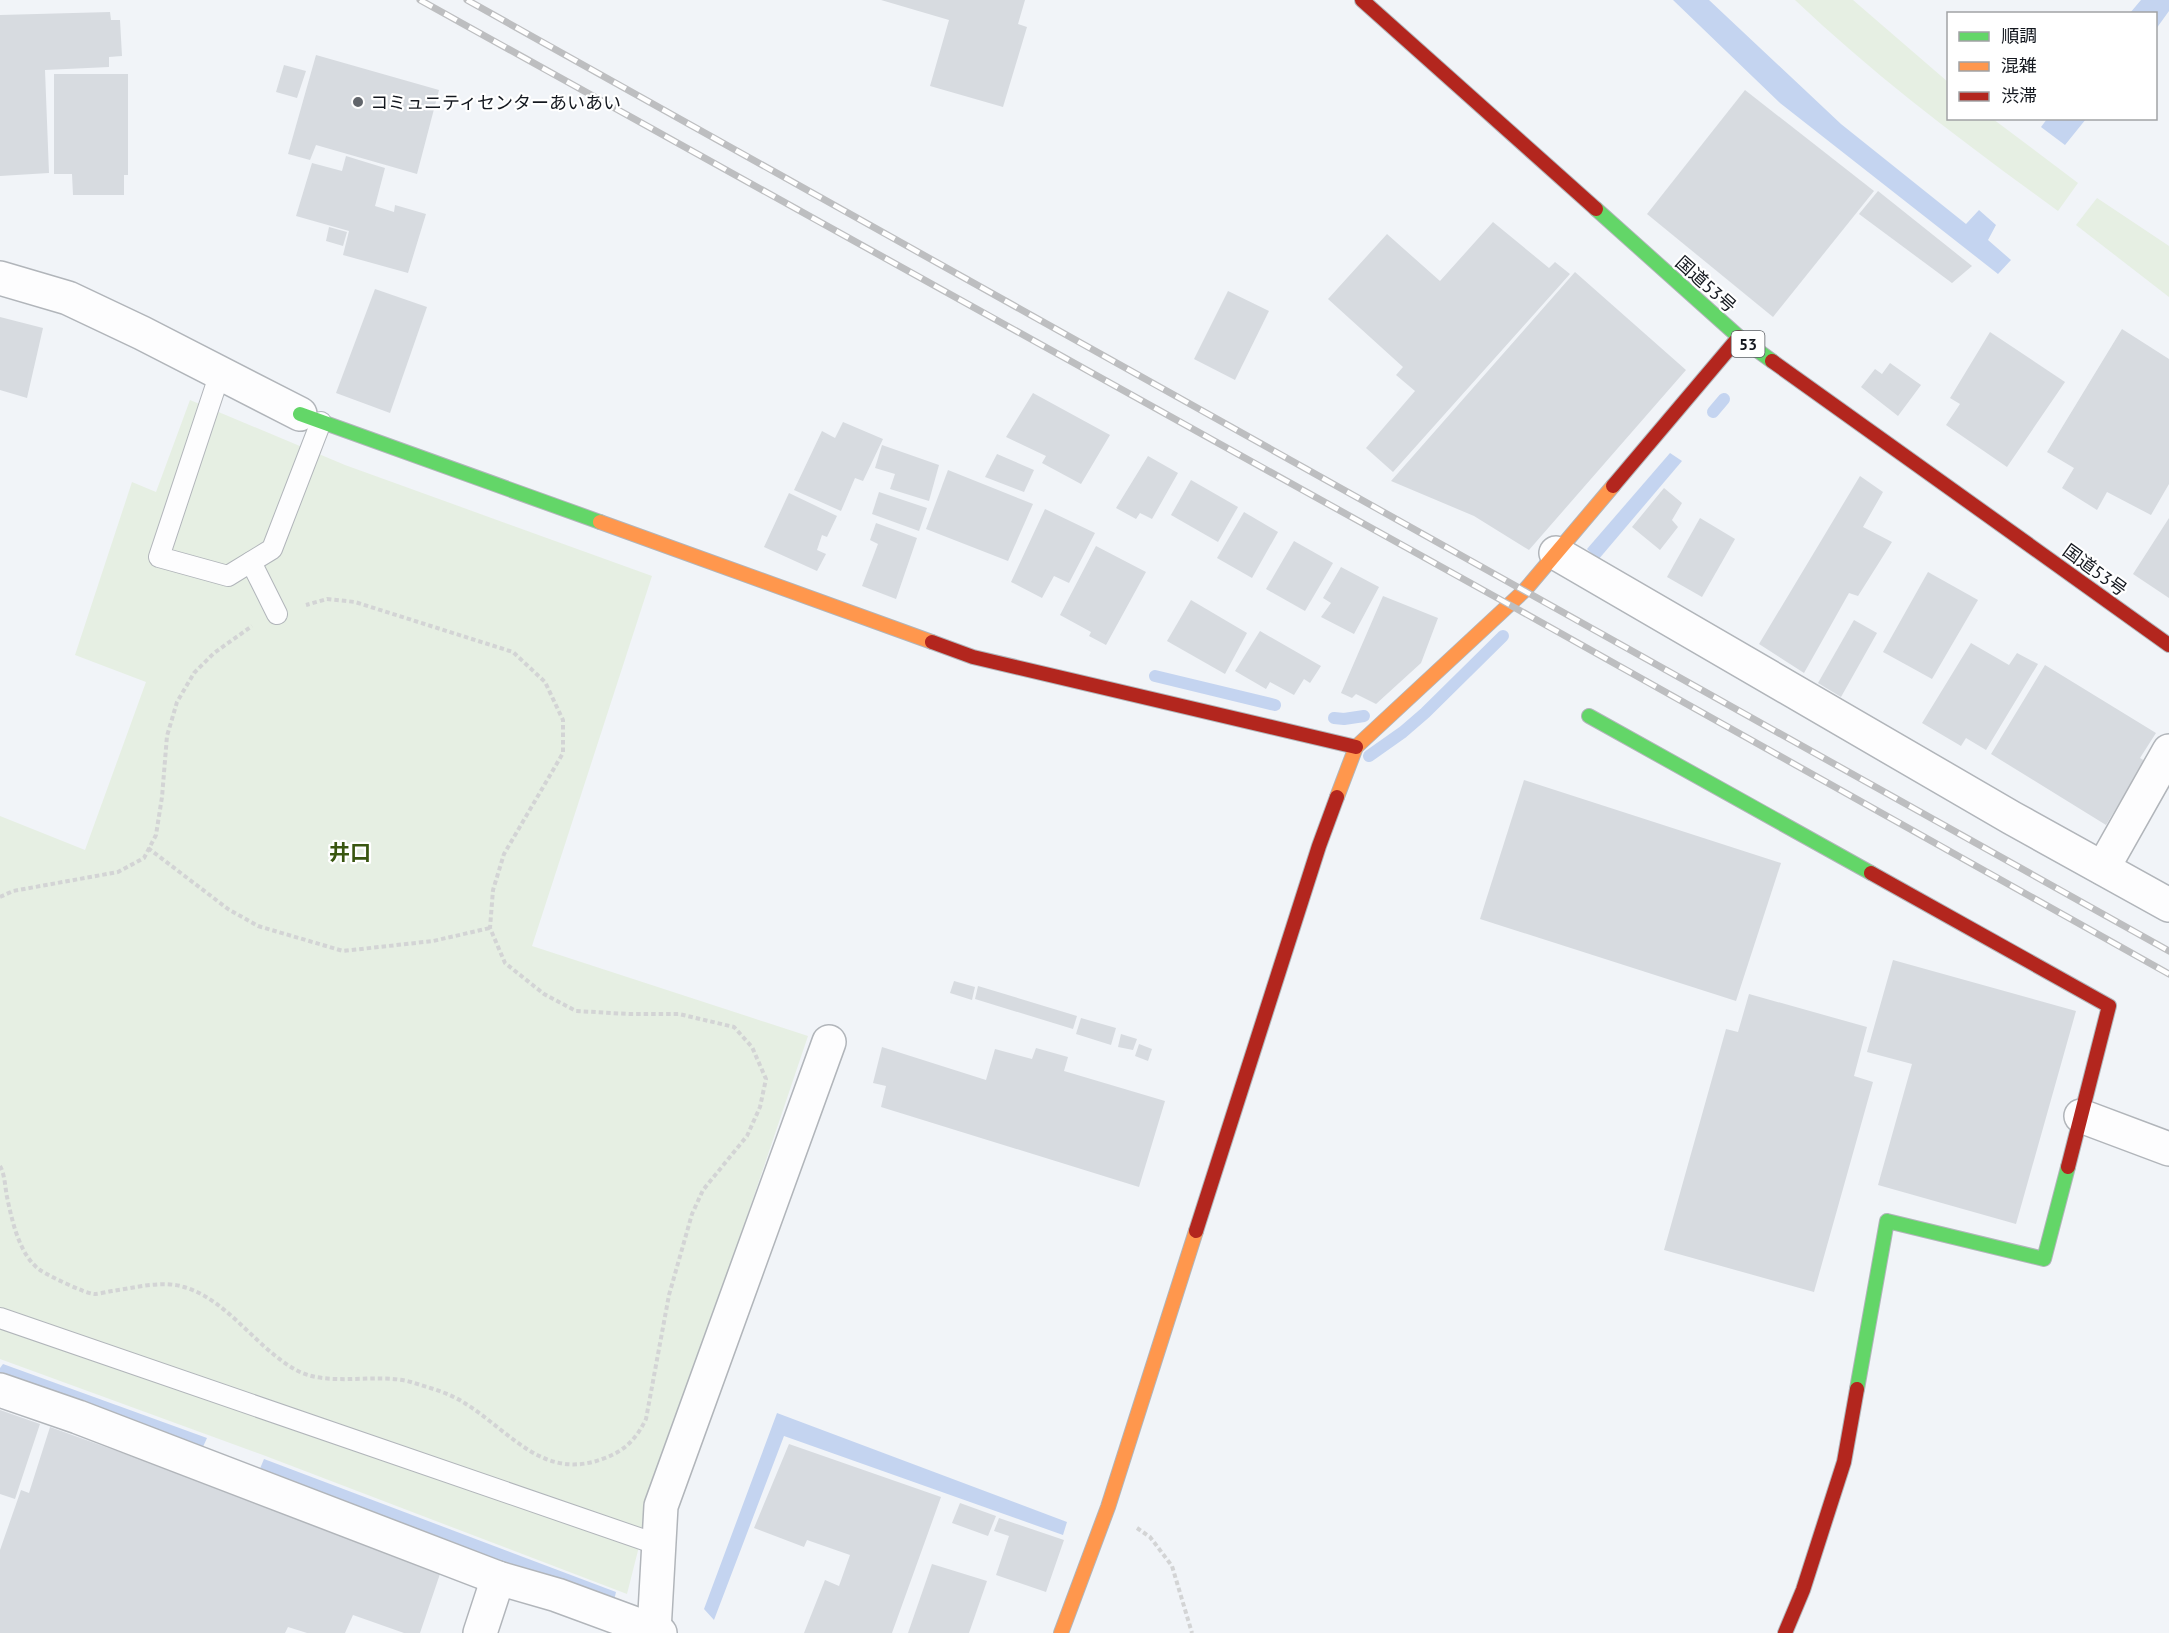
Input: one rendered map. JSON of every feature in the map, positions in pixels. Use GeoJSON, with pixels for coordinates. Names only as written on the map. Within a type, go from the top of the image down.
{"type":"FeatureCollection","features":[{"type":"Feature","properties":{"kind":"main road","name":"国道53号"},"geometry":{"type":"LineString","coordinates":[[1362,0],[1739,337],[2169,645]]}},
{"type":"Feature","properties":{"kind":"main road"},"geometry":{"type":"LineString","coordinates":[[1061,1633],[1108,1507],[1319,846],[1356,747],[1518,597],[1739,337]]}},
{"type":"Feature","properties":{"kind":"main road"},"geometry":{"type":"LineString","coordinates":[[310,418],[973,657],[1356,747]]}},
{"type":"Feature","properties":{"kind":"main road"},"geometry":{"type":"LineString","coordinates":[[1589,716],[2109,1006],[2044,1259],[1887,1221],[1844,1462],[1789,1632]]}},
{"type":"Feature","properties":{"kind":"street"},"geometry":{"type":"LineString","coordinates":[[0,278],[68,298],[310,418]]}},
{"type":"Feature","properties":{"kind":"street"},"geometry":{"type":"LineString","coordinates":[[1556,553],[2169,905]]}},
{"type":"Feature","properties":{"kind":"street"},"geometry":{"type":"LineString","coordinates":[[2103,868],[2169,751]]}},
{"type":"Feature","properties":{"kind":"street"},"geometry":{"type":"LineString","coordinates":[[0,1390],[78,1417],[498,1578],[557,1594],[657,1632],[661,1506],[829,1042]]}},
{"type":"Feature","properties":{"kind":"street"},"geometry":{"type":"LineString","coordinates":[[2081,1116],[2169,1149]]}},
{"type":"Feature","properties":{"kind":"street"},"geometry":{"type":"LineString","coordinates":[[480,1633],[498,1578]]}},
{"type":"Feature","properties":{"kind":"lane"},"geometry":{"type":"LineString","coordinates":[[220,373],[159,557],[228,576],[272,549],[310,418]]}},
{"type":"Feature","properties":{"kind":"lane"},"geometry":{"type":"LineString","coordinates":[[251,562],[277,614]]}},
{"type":"Feature","properties":{"kind":"lane"},"geometry":{"type":"LineString","coordinates":[[0,1318],[659,1545]]}},
{"type":"Feature","properties":{"kind":"path"},"geometry":{"type":"LineString","coordinates":[[0,897],[14,891],[118,872],[144,858],[156,835],[167,736],[177,702],[194,672],[214,652],[263,618],[327,599],[355,602],[513,652],[545,682],[563,720],[563,753],[504,854],[493,890],[490,928],[505,963],[544,994],[576,1011],[679,1014],[734,1027],[752,1047],[766,1079],[760,1107],[747,1136],[703,1190],[692,1214],[669,1295],[646,1419],[638,1437],[614,1454],[589,1464],[559,1465],[535,1455],[464,1402],[436,1390],[398,1378],[328,1379],[298,1371],[272,1354],[219,1307],[200,1293],[183,1286],[167,1284],[93,1294],[56,1279],[39,1269],[26,1254],[15,1227],[0,1166]]}},
{"type":"Feature","properties":{"kind":"path"},"geometry":{"type":"LineString","coordinates":[[148,848],[228,909],[258,926],[343,951],[434,941],[490,928]]}},
{"type":"Feature","properties":{"kind":"path"},"geometry":{"type":"LineString","coordinates":[[1108,1507],[1150,1537],[1172,1566],[1192,1633]]}},
{"type":"Feature","properties":{"kind":"shaded area"},"geometry":{"type":"Polygon","coordinates":[[[1795,0],[1853,0],[1947,81],[1947,120],[1994,120],[2078,183],[2058,211],[1923,110],[1795,0]]]}},
{"type":"Feature","properties":{"kind":"shaded area"},"geometry":{"type":"Polygon","coordinates":[[[2097,198],[2169,246],[2169,297],[2076,225],[2097,198]]]}},
{"type":"Feature","properties":{"kind":"shaded area"},"geometry":{"type":"Polygon","coordinates":[[[190,400],[345,465],[652,576],[532,946],[808,1036],[649,1507],[627,1594],[263,1455],[0,1359],[0,816],[85,850],[146,682],[75,655],[132,482],[156,492],[190,400]]]}},
{"type":"Feature","properties":{"kind":"water"},"geometry":{"type":"Polygon","coordinates":[[[1673,0],[1709,0],[1841,124],[1966,224],[1979,210],[1996,225],[1988,240],[2011,260],[1998,274],[1780,103],[1673,0]]]}},
{"type":"Feature","properties":{"kind":"water"},"geometry":{"type":"Polygon","coordinates":[[[2141,0],[2169,0],[2169,11],[2157,28],[2157,12],[2131,12],[2141,0]]]}},
{"type":"Feature","properties":{"kind":"water"},"geometry":{"type":"Polygon","coordinates":[[[2046,120],[2085,120],[2065,145],[2041,127],[2046,120]]]}},
{"type":"Feature","properties":{"kind":"water"},"geometry":{"type":"Polygon","coordinates":[[[1670,453],[1682,461],[1598,560],[1587,549],[1670,453]]]}},
{"type":"Feature","properties":{"kind":"water"},"geometry":{"type":"Polygon","coordinates":[[[3,1364],[207,1438],[202,1449],[0,1377],[0,1368],[3,1364]]]}},
{"type":"Feature","properties":{"kind":"water"},"geometry":{"type":"Polygon","coordinates":[[[777,1413],[1067,1522],[1063,1535],[784,1436],[714,1620],[704,1609],[777,1413]]]}},
{"type":"Feature","properties":{"kind":"water"},"geometry":{"type":"Polygon","coordinates":[[[264,1459],[616,1592],[613,1605],[259,1471],[264,1459]]]}},
{"type":"Feature","properties":{"kind":"building"},"geometry":{"type":"Polygon","coordinates":[[[881,0],[1025,0],[1018,24],[1027,27],[1003,107],[930,86],[949,20],[881,0]]]}},
{"type":"Feature","properties":{"kind":"building"},"geometry":{"type":"Polygon","coordinates":[[[110,12],[111,20],[120,20],[122,56],[109,57],[109,67],[45,70],[49,173],[0,176],[0,15],[110,12]]]}},
{"type":"Feature","properties":{"kind":"building"},"geometry":{"type":"Polygon","coordinates":[[[316,55],[439,90],[417,174],[316,145],[310,160],[288,154],[316,55]]]}},
{"type":"Feature","properties":{"kind":"building"},"geometry":{"type":"Polygon","coordinates":[[[284,65],[306,71],[297,98],[276,92],[284,65]]]}},
{"type":"Feature","properties":{"kind":"building"},"geometry":{"type":"Polygon","coordinates":[[[54,74],[128,74],[128,175],[124,175],[124,195],[73,195],[72,174],[54,174],[54,74]]]}},
{"type":"Feature","properties":{"kind":"building"},"geometry":{"type":"Polygon","coordinates":[[[1745,90],[1874,191],[1773,317],[1647,214],[1745,90]]]}},
{"type":"Feature","properties":{"kind":"building"},"geometry":{"type":"Polygon","coordinates":[[[346,156],[385,168],[375,206],[394,212],[395,205],[426,214],[408,273],[343,255],[349,231],[296,216],[312,163],[342,171],[346,156]]]}},
{"type":"Feature","properties":{"kind":"building"},"geometry":{"type":"Polygon","coordinates":[[[1878,191],[1972,266],[1952,283],[1859,214],[1878,191]]]}},
{"type":"Feature","properties":{"kind":"building"},"geometry":{"type":"Polygon","coordinates":[[[1493,222],[1549,268],[1555,262],[1570,274],[1393,472],[1366,448],[1415,391],[1396,375],[1403,367],[1328,299],[1387,234],[1440,281],[1493,222]]]}},
{"type":"Feature","properties":{"kind":"building"},"geometry":{"type":"Polygon","coordinates":[[[329,227],[347,232],[343,246],[326,241],[329,227]]]}},
{"type":"Feature","properties":{"kind":"building"},"geometry":{"type":"Polygon","coordinates":[[[1575,272],[1686,370],[1529,550],[1474,516],[1391,481],[1575,272]]]}},
{"type":"Feature","properties":{"kind":"building"},"geometry":{"type":"Polygon","coordinates":[[[375,289],[427,307],[390,413],[336,393],[375,289]]]}},
{"type":"Feature","properties":{"kind":"building"},"geometry":{"type":"Polygon","coordinates":[[[1228,291],[1269,311],[1235,380],[1194,359],[1228,291]]]}},
{"type":"Feature","properties":{"kind":"building"},"geometry":{"type":"Polygon","coordinates":[[[0,317],[43,328],[27,398],[0,390],[0,317]]]}},
{"type":"Feature","properties":{"kind":"building"},"geometry":{"type":"Polygon","coordinates":[[[2122,329],[2169,359],[2169,484],[2151,515],[2107,492],[2097,510],[2062,488],[2074,468],[2047,452],[2122,329]]]}},
{"type":"Feature","properties":{"kind":"building"},"geometry":{"type":"Polygon","coordinates":[[[1990,332],[2065,382],[2007,467],[1946,425],[1960,404],[1950,398],[1990,332]]]}},
{"type":"Feature","properties":{"kind":"building"},"geometry":{"type":"Polygon","coordinates":[[[1890,363],[1921,385],[1898,416],[1861,387],[1875,369],[1882,374],[1890,363]]]}},
{"type":"Feature","properties":{"kind":"building"},"geometry":{"type":"Polygon","coordinates":[[[1033,393],[1110,435],[1081,484],[1042,463],[1046,456],[1006,437],[1033,393]]]}},
{"type":"Feature","properties":{"kind":"building"},"geometry":{"type":"Polygon","coordinates":[[[843,422],[883,439],[863,481],[855,478],[841,511],[794,490],[822,431],[835,438],[843,422]]]}},
{"type":"Feature","properties":{"kind":"building"},"geometry":{"type":"Polygon","coordinates":[[[882,445],[939,465],[929,501],[890,489],[895,474],[875,468],[882,445]]]}},
{"type":"Feature","properties":{"kind":"building"},"geometry":{"type":"Polygon","coordinates":[[[997,454],[1034,470],[1024,492],[985,477],[997,454]]]}},
{"type":"Feature","properties":{"kind":"building"},"geometry":{"type":"Polygon","coordinates":[[[1148,456],[1178,473],[1152,519],[1140,513],[1136,519],[1116,508],[1148,456]]]}},
{"type":"Feature","properties":{"kind":"building"},"geometry":{"type":"Polygon","coordinates":[[[948,470],[1033,504],[1008,561],[926,529],[948,470]]]}},
{"type":"Feature","properties":{"kind":"building"},"geometry":{"type":"Polygon","coordinates":[[[1860,476],[1883,492],[1863,527],[1892,542],[1858,596],[1849,593],[1804,673],[1759,644],[1860,476]]]}},
{"type":"Feature","properties":{"kind":"building"},"geometry":{"type":"Polygon","coordinates":[[[1191,480],[1238,507],[1218,542],[1171,515],[1191,480]]]}},
{"type":"Feature","properties":{"kind":"building"},"geometry":{"type":"Polygon","coordinates":[[[1664,488],[1682,503],[1672,520],[1678,527],[1660,550],[1632,527],[1664,488]]]}},
{"type":"Feature","properties":{"kind":"building"},"geometry":{"type":"Polygon","coordinates":[[[879,492],[927,508],[919,531],[872,514],[879,492]]]}},
{"type":"Feature","properties":{"kind":"building"},"geometry":{"type":"Polygon","coordinates":[[[789,493],[837,516],[827,537],[822,535],[817,550],[826,554],[817,571],[764,547],[789,493]]]}},
{"type":"Feature","properties":{"kind":"building"},"geometry":{"type":"Polygon","coordinates":[[[1045,509],[1095,533],[1069,583],[1054,576],[1042,598],[1011,582],[1045,509]]]}},
{"type":"Feature","properties":{"kind":"building"},"geometry":{"type":"Polygon","coordinates":[[[1244,512],[1278,532],[1252,578],[1217,558],[1244,512]]]}},
{"type":"Feature","properties":{"kind":"building"},"geometry":{"type":"Polygon","coordinates":[[[1700,518],[1735,539],[1702,597],[1667,577],[1700,518]]]}},
{"type":"Feature","properties":{"kind":"building"},"geometry":{"type":"Polygon","coordinates":[[[2169,518],[2169,598],[2133,574],[2169,518]]]}},
{"type":"Feature","properties":{"kind":"building"},"geometry":{"type":"Polygon","coordinates":[[[876,523],[917,538],[896,599],[862,586],[878,544],[870,540],[876,523]]]}},
{"type":"Feature","properties":{"kind":"building"},"geometry":{"type":"Polygon","coordinates":[[[1294,541],[1333,563],[1305,611],[1266,589],[1294,541]]]}},
{"type":"Feature","properties":{"kind":"building"},"geometry":{"type":"Polygon","coordinates":[[[1096,546],[1146,572],[1106,645],[1089,636],[1091,632],[1060,615],[1096,546]]]}},
{"type":"Feature","properties":{"kind":"building"},"geometry":{"type":"Polygon","coordinates":[[[1341,567],[1379,587],[1354,634],[1321,617],[1331,603],[1323,598],[1341,567]]]}},
{"type":"Feature","properties":{"kind":"building"},"geometry":{"type":"Polygon","coordinates":[[[1928,572],[1978,600],[1932,679],[1883,652],[1928,572]]]}},
{"type":"Feature","properties":{"kind":"building"},"geometry":{"type":"Polygon","coordinates":[[[1383,596],[1438,618],[1421,663],[1376,704],[1356,694],[1352,698],[1341,693],[1383,596]]]}},
{"type":"Feature","properties":{"kind":"building"},"geometry":{"type":"Polygon","coordinates":[[[1191,600],[1247,633],[1225,674],[1167,641],[1191,600]]]}},
{"type":"Feature","properties":{"kind":"building"},"geometry":{"type":"Polygon","coordinates":[[[1854,620],[1877,633],[1841,697],[1818,683],[1854,620]]]}},
{"type":"Feature","properties":{"kind":"building"},"geometry":{"type":"Polygon","coordinates":[[[1260,631],[1321,666],[1310,683],[1304,679],[1294,695],[1270,682],[1266,689],[1235,671],[1260,631]]]}},
{"type":"Feature","properties":{"kind":"building"},"geometry":{"type":"Polygon","coordinates":[[[1971,643],[2009,665],[2017,653],[2038,664],[1986,750],[1966,738],[1961,746],[1922,723],[1971,643]]]}},
{"type":"Feature","properties":{"kind":"building"},"geometry":{"type":"Polygon","coordinates":[[[2045,665],[2156,733],[2140,758],[2145,761],[2106,825],[1991,754],[2045,665]]]}},
{"type":"Feature","properties":{"kind":"building"},"geometry":{"type":"Polygon","coordinates":[[[1524,780],[1781,863],[1736,1001],[1480,919],[1524,780]]]}},
{"type":"Feature","properties":{"kind":"building"},"geometry":{"type":"Polygon","coordinates":[[[1893,960],[2076,1011],[2016,1224],[1878,1185],[1912,1064],[1867,1052],[1893,960]]]}},
{"type":"Feature","properties":{"kind":"building"},"geometry":{"type":"Polygon","coordinates":[[[954,981],[975,987],[972,1000],[950,993],[954,981]]]}},
{"type":"Feature","properties":{"kind":"building"},"geometry":{"type":"Polygon","coordinates":[[[978,986],[1077,1016],[1073,1029],[975,999],[978,986]]]}},
{"type":"Feature","properties":{"kind":"building"},"geometry":{"type":"Polygon","coordinates":[[[1749,994],[1867,1027],[1854,1076],[1873,1082],[1814,1292],[1664,1250],[1726,1029],[1738,1032],[1749,994]]]}},
{"type":"Feature","properties":{"kind":"building"},"geometry":{"type":"Polygon","coordinates":[[[1081,1018],[1116,1028],[1111,1045],[1076,1034],[1081,1018]]]}},
{"type":"Feature","properties":{"kind":"building"},"geometry":{"type":"Polygon","coordinates":[[[1121,1034],[1137,1039],[1133,1050],[1118,1047],[1121,1034]]]}},
{"type":"Feature","properties":{"kind":"building"},"geometry":{"type":"Polygon","coordinates":[[[1139,1044],[1152,1049],[1148,1061],[1135,1056],[1139,1044]]]}},
{"type":"Feature","properties":{"kind":"building"},"geometry":{"type":"Polygon","coordinates":[[[882,1047],[986,1080],[995,1049],[1032,1059],[1036,1048],[1068,1057],[1064,1071],[1165,1101],[1139,1187],[881,1107],[886,1086],[873,1083],[882,1047]]]}},
{"type":"Feature","properties":{"kind":"building"},"geometry":{"type":"Polygon","coordinates":[[[0,1410],[40,1424],[15,1499],[0,1494],[0,1410]]]}},
{"type":"Feature","properties":{"kind":"building"},"geometry":{"type":"Polygon","coordinates":[[[50,1427],[442,1568],[420,1633],[404,1633],[353,1615],[345,1633],[307,1633],[288,1627],[285,1633],[0,1633],[0,1550],[21,1490],[29,1493],[50,1427]]]}},
{"type":"Feature","properties":{"kind":"building"},"geometry":{"type":"Polygon","coordinates":[[[789,1444],[941,1497],[892,1633],[804,1633],[825,1580],[839,1586],[850,1555],[807,1540],[804,1547],[754,1528],[789,1444]]]}},
{"type":"Feature","properties":{"kind":"building"},"geometry":{"type":"Polygon","coordinates":[[[960,1503],[996,1516],[988,1536],[952,1523],[960,1503]]]}},
{"type":"Feature","properties":{"kind":"building"},"geometry":{"type":"Polygon","coordinates":[[[999,1518],[1064,1540],[1046,1592],[996,1575],[1009,1536],[994,1531],[999,1518]]]}},
{"type":"Feature","properties":{"kind":"building"},"geometry":{"type":"Polygon","coordinates":[[[932,1564],[987,1581],[969,1633],[908,1633],[932,1564]]]}},
{"type":"Feature","properties":{"kind":"waterway"},"geometry":{"type":"LineString","coordinates":[[1713,412],[1724,399]]}},
{"type":"Feature","properties":{"kind":"waterway"},"geometry":{"type":"LineString","coordinates":[[1369,756],[1425,713],[1503,636]]}},
{"type":"Feature","properties":{"kind":"waterway"},"geometry":{"type":"LineString","coordinates":[[1155,676],[1275,705]]}},
{"type":"Feature","properties":{"kind":"waterway"},"geometry":{"type":"LineString","coordinates":[[1334,718],[1364,716]]}},
{"type":"Feature","properties":{"kind":"railway"},"geometry":{"type":"LineString","coordinates":[[420,0],[2169,974]]}},
{"type":"Feature","properties":{"kind":"railway"},"geometry":{"type":"LineString","coordinates":[[467,0],[2169,951]]}},
{"type":"Feature","properties":{"kind":"traffic: fast"},"geometry":{"type":"LineString","coordinates":[[1596,209],[1739,337],[1772,361]]}},
{"type":"Feature","properties":{"kind":"traffic: fast"},"geometry":{"type":"LineString","coordinates":[[300,414],[600,522]]}},
{"type":"Feature","properties":{"kind":"traffic: fast"},"geometry":{"type":"LineString","coordinates":[[1589,716],[1871,873]]}},
{"type":"Feature","properties":{"kind":"traffic: fast"},"geometry":{"type":"LineString","coordinates":[[1857,1389],[1887,1221],[2044,1259],[2068,1167]]}},
{"type":"Feature","properties":{"kind":"traffic: slow"},"geometry":{"type":"LineString","coordinates":[[1337,797],[1356,747],[1525,590],[1613,486]]}},
{"type":"Feature","properties":{"kind":"traffic: slow"},"geometry":{"type":"LineString","coordinates":[[600,522],[932,642]]}},
{"type":"Feature","properties":{"kind":"traffic: slow"},"geometry":{"type":"LineString","coordinates":[[1061,1633],[1108,1507],[1196,1231]]}},
{"type":"Feature","properties":{"kind":"traffic: jam"},"geometry":{"type":"LineString","coordinates":[[1362,0],[1596,209]]}},
{"type":"Feature","properties":{"kind":"traffic: jam"},"geometry":{"type":"LineString","coordinates":[[1613,486],[1739,337]]}},
{"type":"Feature","properties":{"kind":"traffic: jam"},"geometry":{"type":"LineString","coordinates":[[1772,361],[2169,645]]}},
{"type":"Feature","properties":{"kind":"traffic: jam"},"geometry":{"type":"LineString","coordinates":[[932,642],[973,657],[1356,747]]}},
{"type":"Feature","properties":{"kind":"traffic: jam"},"geometry":{"type":"LineString","coordinates":[[1196,1231],[1319,846],[1337,797]]}},
{"type":"Feature","properties":{"kind":"traffic: jam"},"geometry":{"type":"LineString","coordinates":[[1871,873],[2109,1006],[2068,1167]]}},
{"type":"Feature","properties":{"kind":"traffic: jam"},"geometry":{"type":"LineString","coordinates":[[1785,1633],[1803,1590],[1844,1462],[1857,1389]]}},
{"type":"Feature","properties":{"kind":"place","name":"コミュニティセンターあいあい"},"geometry":{"type":"Point","coordinates":[358,102]}},
{"type":"Feature","properties":{"kind":"district","name":"井口"},"geometry":{"type":"Point","coordinates":[350,852]}}]}
